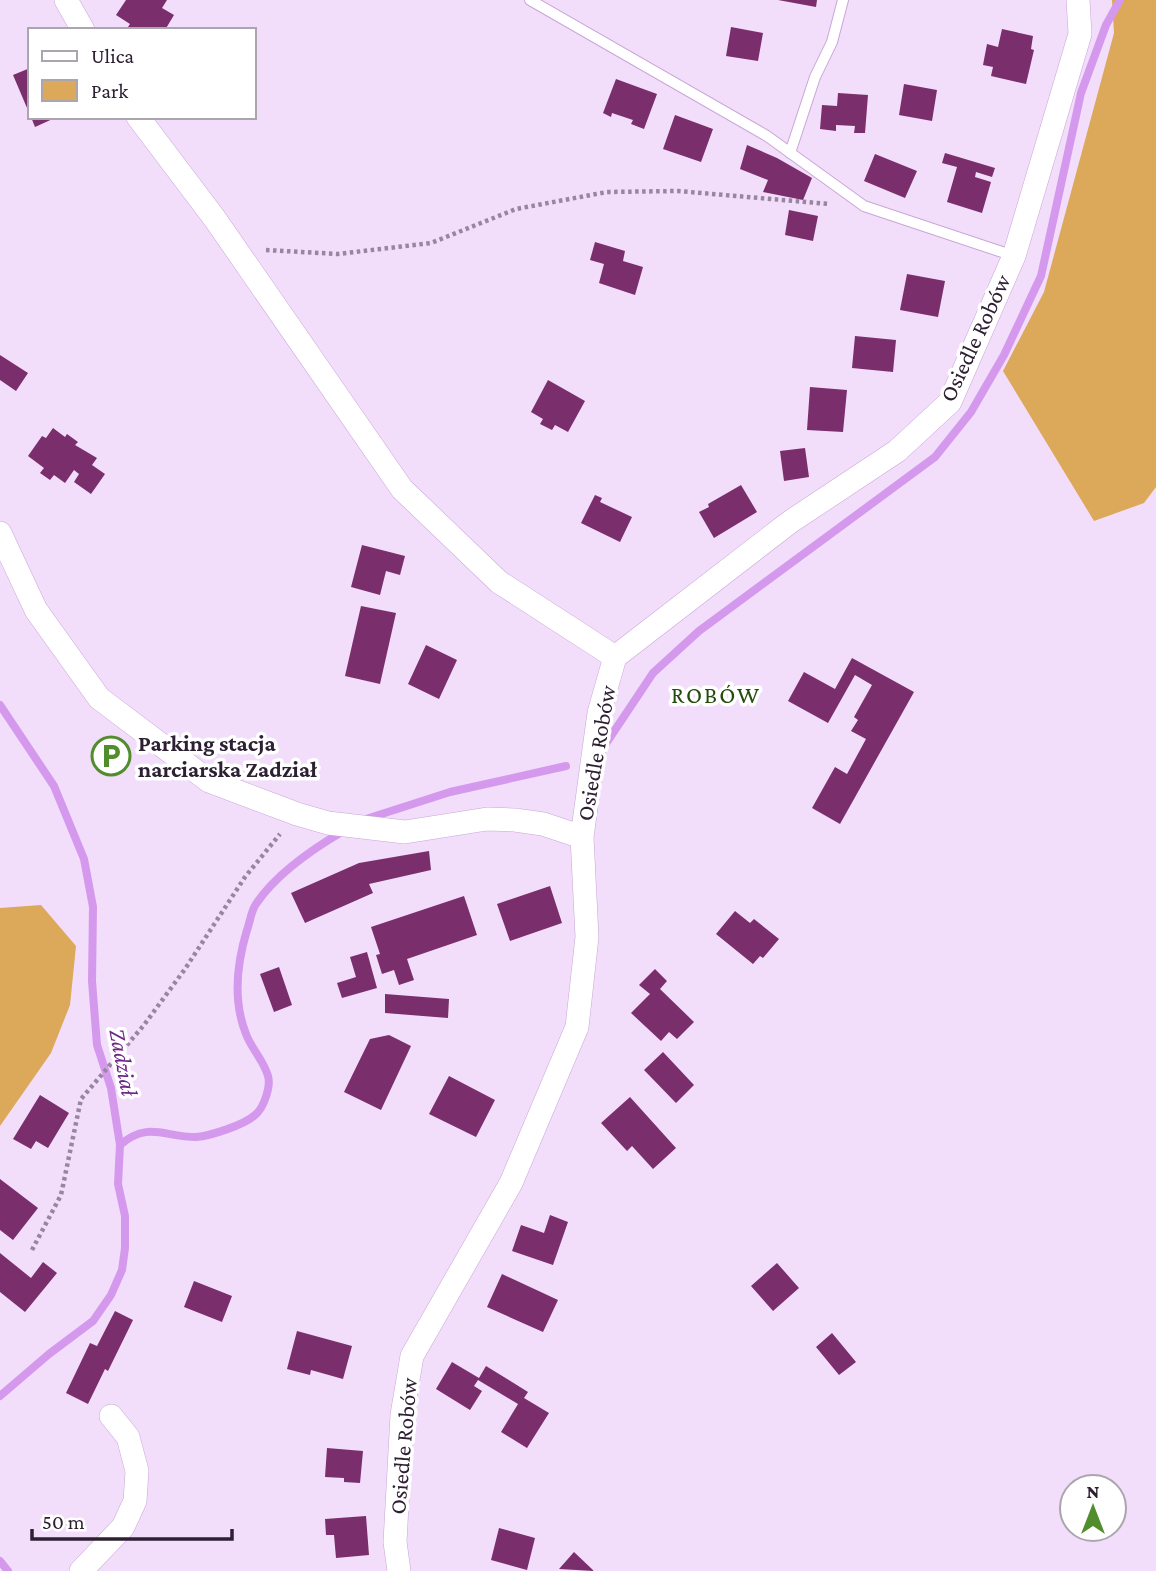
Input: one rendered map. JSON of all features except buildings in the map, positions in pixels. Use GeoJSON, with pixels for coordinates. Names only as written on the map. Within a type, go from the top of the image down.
{"type":"FeatureCollection","features":[{"type":"Feature","properties":{"kind":"street"},"geometry":{"type":"LineString","coordinates":[[66,0],[82,28]]}},
{"type":"Feature","properties":{"kind":"street","name":"Osiedle Robów"},"geometry":{"type":"LineString","coordinates":[[399,1571],[395,1542],[402,1415],[412,1356],[511,1183],[577,1027],[587,936],[582,837],[599,713],[615,657],[790,522],[897,451],[950,402],[1014,256],[1080,34],[1078,0]]}},
{"type":"Feature","properties":{"kind":"street"},"geometry":{"type":"LineString","coordinates":[[140,119],[215,219],[402,489],[499,582],[615,657]]}},
{"type":"Feature","properties":{"kind":"street"},"geometry":{"type":"LineString","coordinates":[[0,533],[36,610],[99,698],[209,781],[328,823],[405,832],[487,819],[543,824],[582,837]]}},
{"type":"Feature","properties":{"kind":"street"},"geometry":{"type":"LineString","coordinates":[[81,1571],[123,1527],[135,1500],[137,1471],[128,1437],[111,1416]]}},
{"type":"Feature","properties":{"kind":"lane"},"geometry":{"type":"LineString","coordinates":[[530,0],[767,136],[864,206],[1014,256]]}},
{"type":"Feature","properties":{"kind":"lane"},"geometry":{"type":"LineString","coordinates":[[790,153],[815,77],[832,42],[844,0]]}},
{"type":"Feature","properties":{"kind":"path"},"geometry":{"type":"LineString","coordinates":[[262,249],[338,254],[431,243],[516,209],[607,192],[678,191],[864,206]]}},
{"type":"Feature","properties":{"kind":"path"},"geometry":{"type":"LineString","coordinates":[[32,1250],[61,1195],[81,1098],[144,1025],[186,969],[245,877],[297,814]]}},
{"type":"Feature","properties":{"kind":"green space"},"geometry":{"type":"Polygon","coordinates":[[[1112,0],[1156,0],[1156,487],[1144,503],[1094,521],[1003,371],[1044,292],[1114,33],[1112,0]]]}},
{"type":"Feature","properties":{"kind":"green space"},"geometry":{"type":"Polygon","coordinates":[[[41,905],[76,946],[70,1005],[51,1053],[0,1126],[0,908],[41,905]]]}},
{"type":"Feature","properties":{"kind":"waterway"},"geometry":{"type":"LineString","coordinates":[[605,745],[653,673],[699,631],[935,457],[971,412],[1004,355],[1041,276],[1081,93],[1106,25],[1120,0]]}},
{"type":"Feature","properties":{"kind":"waterway","name":"Zadział"},"geometry":{"type":"LineString","coordinates":[[0,705],[54,786],[84,859],[93,907],[92,981],[97,1045],[111,1088],[120,1145],[118,1184],[125,1216],[122,1270],[111,1295],[93,1321],[0,1396]]}},
{"type":"Feature","properties":{"kind":"waterway"},"geometry":{"type":"LineString","coordinates":[[363,820],[450,792],[566,766]]}},
{"type":"Feature","properties":{"kind":"waterway"},"geometry":{"type":"LineString","coordinates":[[120,1145],[130,1138],[148,1132],[196,1137],[210,1135],[243,1123],[258,1112],[268,1091],[269,1080],[264,1065],[246,1034],[238,994],[241,955],[252,913],[264,893],[285,872],[308,853],[345,830]]}},
{"type":"Feature","properties":{"kind":"waterway","name":"Zadział"},"geometry":{"type":"LineString","coordinates":[[0,1561],[8,1571]]}},
{"type":"Feature","properties":{"kind":"place","name":"Parking stacja narciarska Zadział"},"geometry":{"type":"Point","coordinates":[111,756]}},
{"type":"Feature","properties":{"kind":"district","name":"ROBÓW"},"geometry":{"type":"Point","coordinates":[716,694]}}]}
